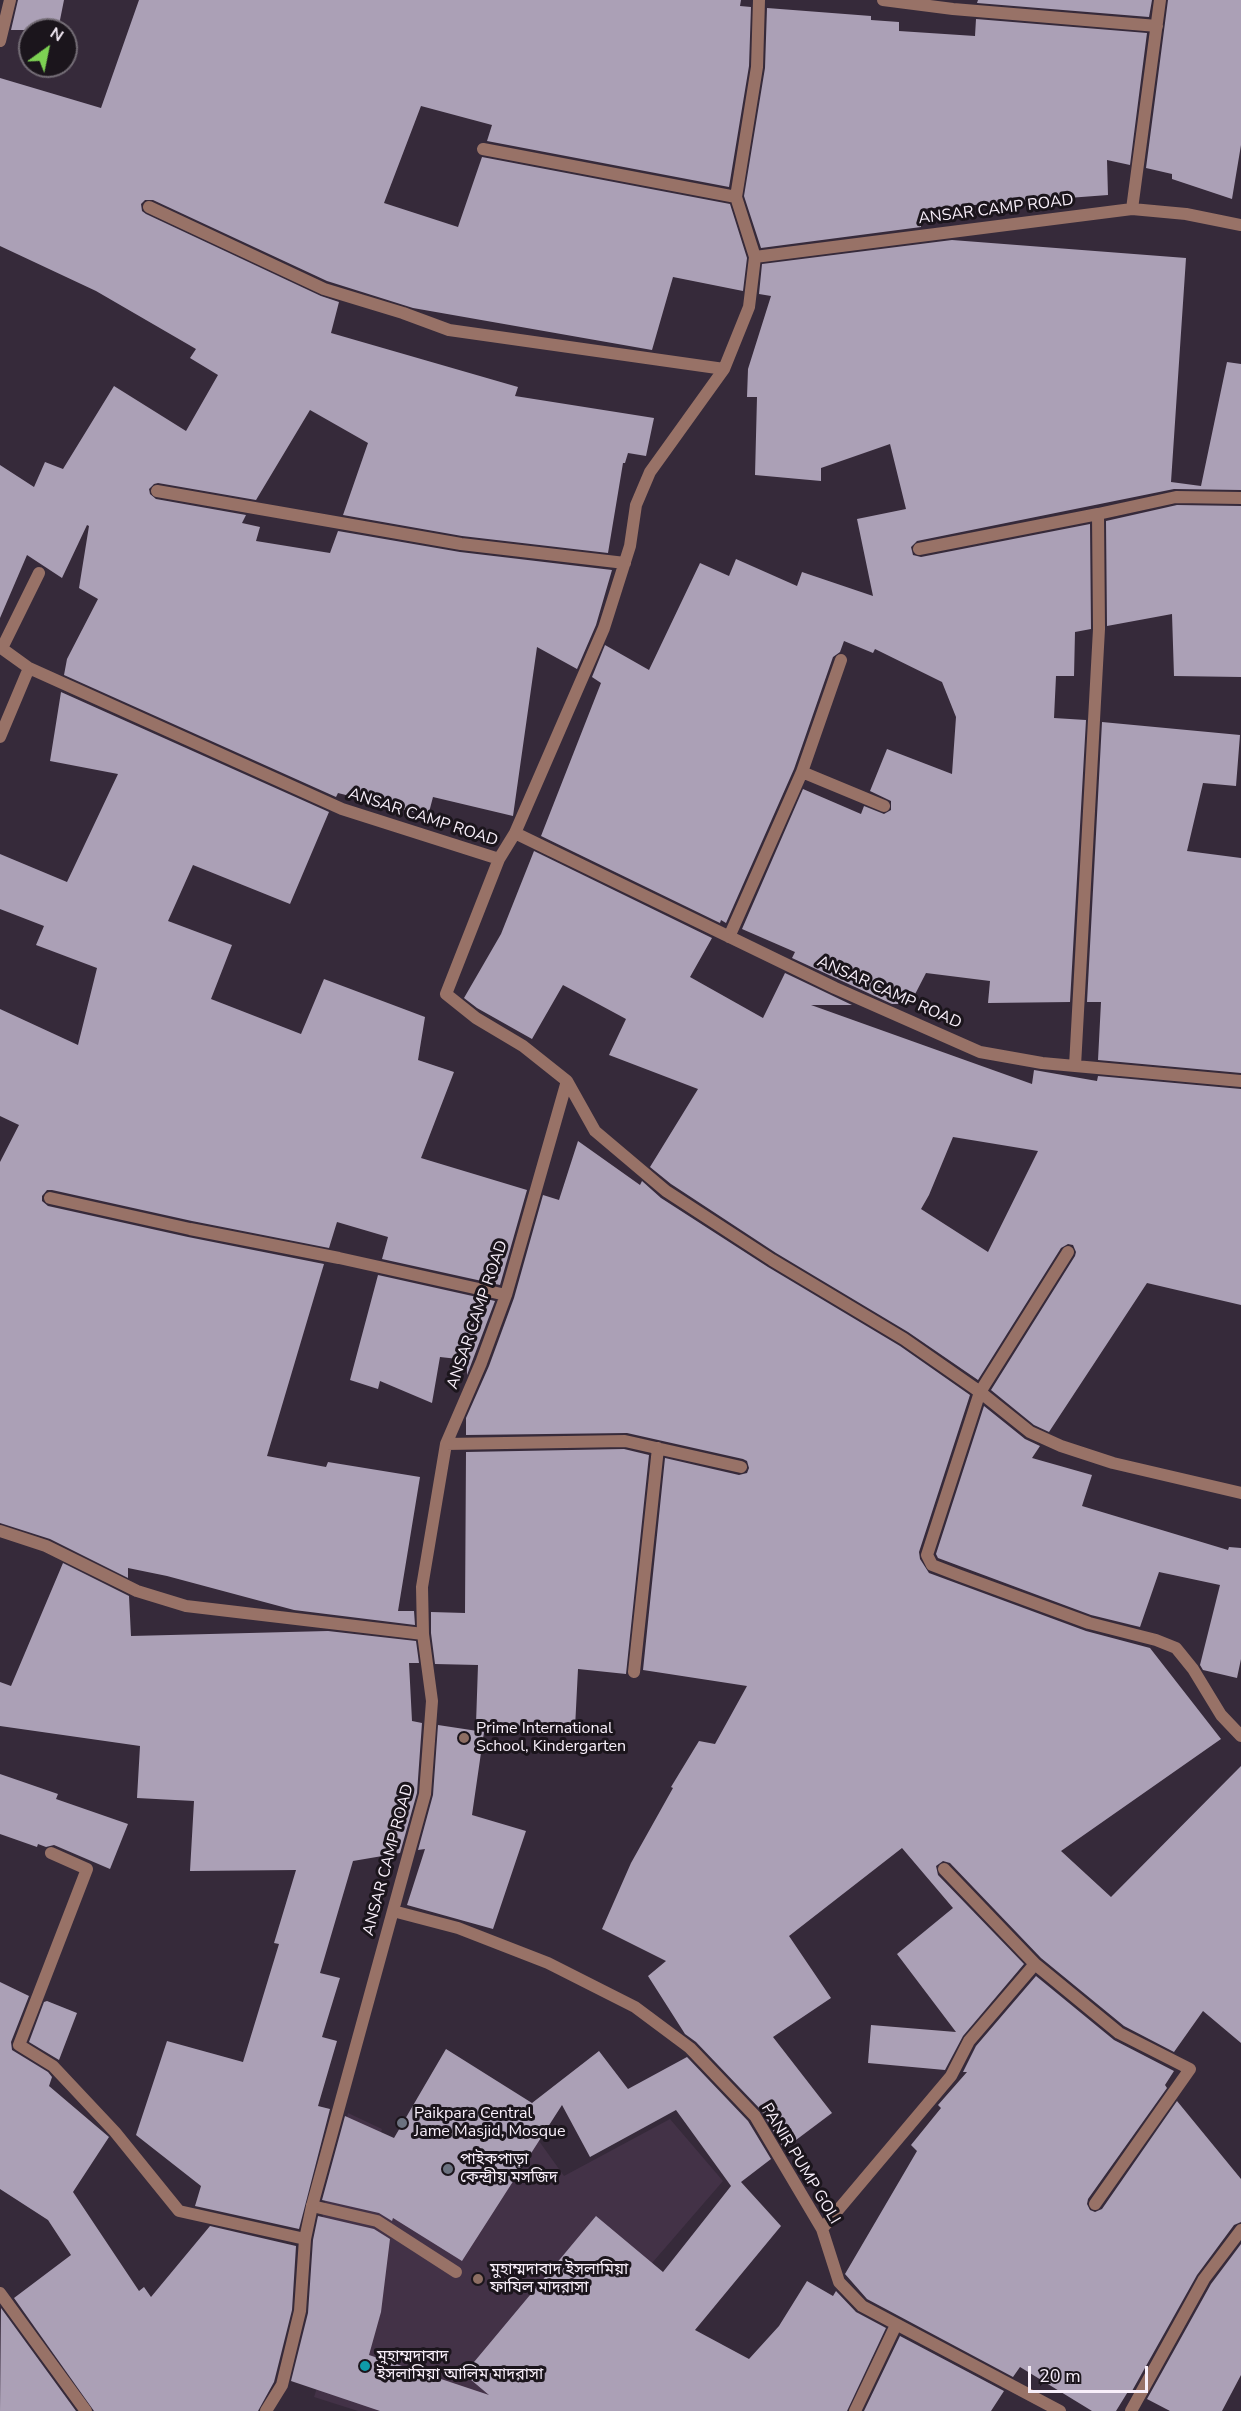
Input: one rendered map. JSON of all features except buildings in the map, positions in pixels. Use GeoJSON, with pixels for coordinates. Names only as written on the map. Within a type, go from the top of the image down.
{"type":"FeatureCollection","features":[{"type":"Feature","properties":{"kind":"street"},"geometry":{"type":"LineString","coordinates":[[0,41],[10,0]]}},
{"type":"Feature","properties":{"kind":"street"},"geometry":{"type":"LineString","coordinates":[[499,859],[515,833],[604,628],[625,563],[636,505],[650,472],[724,369],[749,307],[755,257],[736,197],[757,67],[759,0]]}},
{"type":"Feature","properties":{"kind":"street"},"geometry":{"type":"LineString","coordinates":[[883,0],[953,9],[1156,26]]}},
{"type":"Feature","properties":{"kind":"street"},"geometry":{"type":"LineString","coordinates":[[1132,209],[1160,0]]}},
{"type":"Feature","properties":{"kind":"street"},"geometry":{"type":"LineString","coordinates":[[483,149],[736,197]]}},
{"type":"Feature","properties":{"kind":"street"},"geometry":{"type":"LineString","coordinates":[[149,207],[324,289],[403,313],[449,330],[724,369]]}},
{"type":"Feature","properties":{"kind":"street","name":"ANSAR CAMP ROAD"},"geometry":{"type":"LineString","coordinates":[[755,257],[1132,209],[1186,214],[1241,225]]}},
{"type":"Feature","properties":{"kind":"street"},"geometry":{"type":"LineString","coordinates":[[157,491],[461,544],[625,563]]}},
{"type":"Feature","properties":{"kind":"street"},"geometry":{"type":"LineString","coordinates":[[919,549],[1176,497],[1241,498]]}},
{"type":"Feature","properties":{"kind":"street"},"geometry":{"type":"LineString","coordinates":[[1075,1066],[1099,629],[1098,514]]}},
{"type":"Feature","properties":{"kind":"street"},"geometry":{"type":"LineString","coordinates":[[1,648],[39,573]]}},
{"type":"Feature","properties":{"kind":"street","name":"ANSAR CAMP ROAD"},"geometry":{"type":"LineString","coordinates":[[1,648],[29,668],[342,809],[499,859],[446,994],[476,1018],[523,1046],[567,1081],[506,1295],[481,1363],[446,1444],[422,1587],[423,1634],[432,1701],[425,1794],[312,2206],[305,2239],[300,2310],[282,2385],[266,2411]]}},
{"type":"Feature","properties":{"kind":"street"},"geometry":{"type":"LineString","coordinates":[[729,937],[802,772],[841,660]]}},
{"type":"Feature","properties":{"kind":"street"},"geometry":{"type":"LineString","coordinates":[[0,736],[29,668]]}},
{"type":"Feature","properties":{"kind":"street"},"geometry":{"type":"LineString","coordinates":[[802,772],[884,806]]}},
{"type":"Feature","properties":{"kind":"street","name":"ANSAR CAMP ROAD"},"geometry":{"type":"LineString","coordinates":[[515,833],[835,988],[980,1052],[1042,1063],[1241,1082]]}},
{"type":"Feature","properties":{"kind":"street"},"geometry":{"type":"LineString","coordinates":[[567,1081],[595,1131],[666,1191],[772,1260],[904,1339],[980,1392],[1030,1432],[1060,1446],[1113,1463],[1241,1493]]}},
{"type":"Feature","properties":{"kind":"street"},"geometry":{"type":"LineString","coordinates":[[50,1198],[506,1295]]}},
{"type":"Feature","properties":{"kind":"street"},"geometry":{"type":"LineString","coordinates":[[1068,1252],[980,1392],[927,1555],[932,1565],[1089,1623],[1176,1647],[1193,1669],[1221,1715],[1241,1736]]}},
{"type":"Feature","properties":{"kind":"street"},"geometry":{"type":"LineString","coordinates":[[446,1444],[625,1441],[741,1467]]}},
{"type":"Feature","properties":{"kind":"street"},"geometry":{"type":"LineString","coordinates":[[634,1672],[658,1448]]}},
{"type":"Feature","properties":{"kind":"street"},"geometry":{"type":"LineString","coordinates":[[0,1531],[46,1546],[137,1591],[186,1606],[423,1634]]}},
{"type":"Feature","properties":{"kind":"street"},"geometry":{"type":"LineString","coordinates":[[51,1853],[87,1869],[19,2045],[53,2066],[115,2132],[179,2211],[305,2239]]}},
{"type":"Feature","properties":{"kind":"street"},"geometry":{"type":"LineString","coordinates":[[944,1869],[1035,1964],[1119,2033],[1190,2070],[1095,2204]]}},
{"type":"Feature","properties":{"kind":"street","name":"PANIR PUMP GOLI"},"geometry":{"type":"LineString","coordinates":[[393,1911],[458,1928],[548,1963],[645,2014],[690,2048],[755,2116],[822,2229],[839,2282],[862,2306],[1060,2411]]}},
{"type":"Feature","properties":{"kind":"street"},"geometry":{"type":"LineString","coordinates":[[822,2229],[951,2076],[969,2041],[1035,1964]]}},
{"type":"Feature","properties":{"kind":"street"},"geometry":{"type":"LineString","coordinates":[[312,2206],[377,2221],[456,2272]]}},
{"type":"Feature","properties":{"kind":"street"},"geometry":{"type":"LineString","coordinates":[[1131,2411],[1204,2279],[1241,2230]]}},
{"type":"Feature","properties":{"kind":"street"},"geometry":{"type":"LineString","coordinates":[[0,2293],[86,2411]]}},
{"type":"Feature","properties":{"kind":"street"},"geometry":{"type":"LineString","coordinates":[[855,2411],[896,2325]]}},
{"type":"Feature","properties":{"kind":"shaded area","name":"মুহাম্মদাবাদ ইসলামিয়া ফাযিল মাদরাসা"},"geometry":{"type":"Polygon","coordinates":[[[348,2113],[382,2129],[359,2198],[400,2222],[539,2141],[564,2176],[670,2119],[723,2181],[524,2411],[358,2411],[314,2397],[344,2304],[317,2297],[323,2209],[348,2113]]]}},
{"type":"Feature","properties":{"kind":"place","name":"Prime International School, Kindergarten"},"geometry":{"type":"Point","coordinates":[464,1738]}},
{"type":"Feature","properties":{"kind":"place","name":"Paikpara Central Jame Masjid, Mosque"},"geometry":{"type":"Point","coordinates":[402,2123]}},
{"type":"Feature","properties":{"kind":"place","name":"পাইকপাড়া কেন্দ্রীয় মসজিদ"},"geometry":{"type":"Point","coordinates":[448,2169]}},
{"type":"Feature","properties":{"kind":"place","name":"মুহাম্মদাবাদ ইসলামিয়া ফাযিল মাদরাসা"},"geometry":{"type":"Point","coordinates":[478,2279]}},
{"type":"Feature","properties":{"kind":"place","name":"মুহাম্মদাবাদ ইসলামিয়া আলিম মাদরাসা"},"geometry":{"type":"Point","coordinates":[365,2366]}}]}
